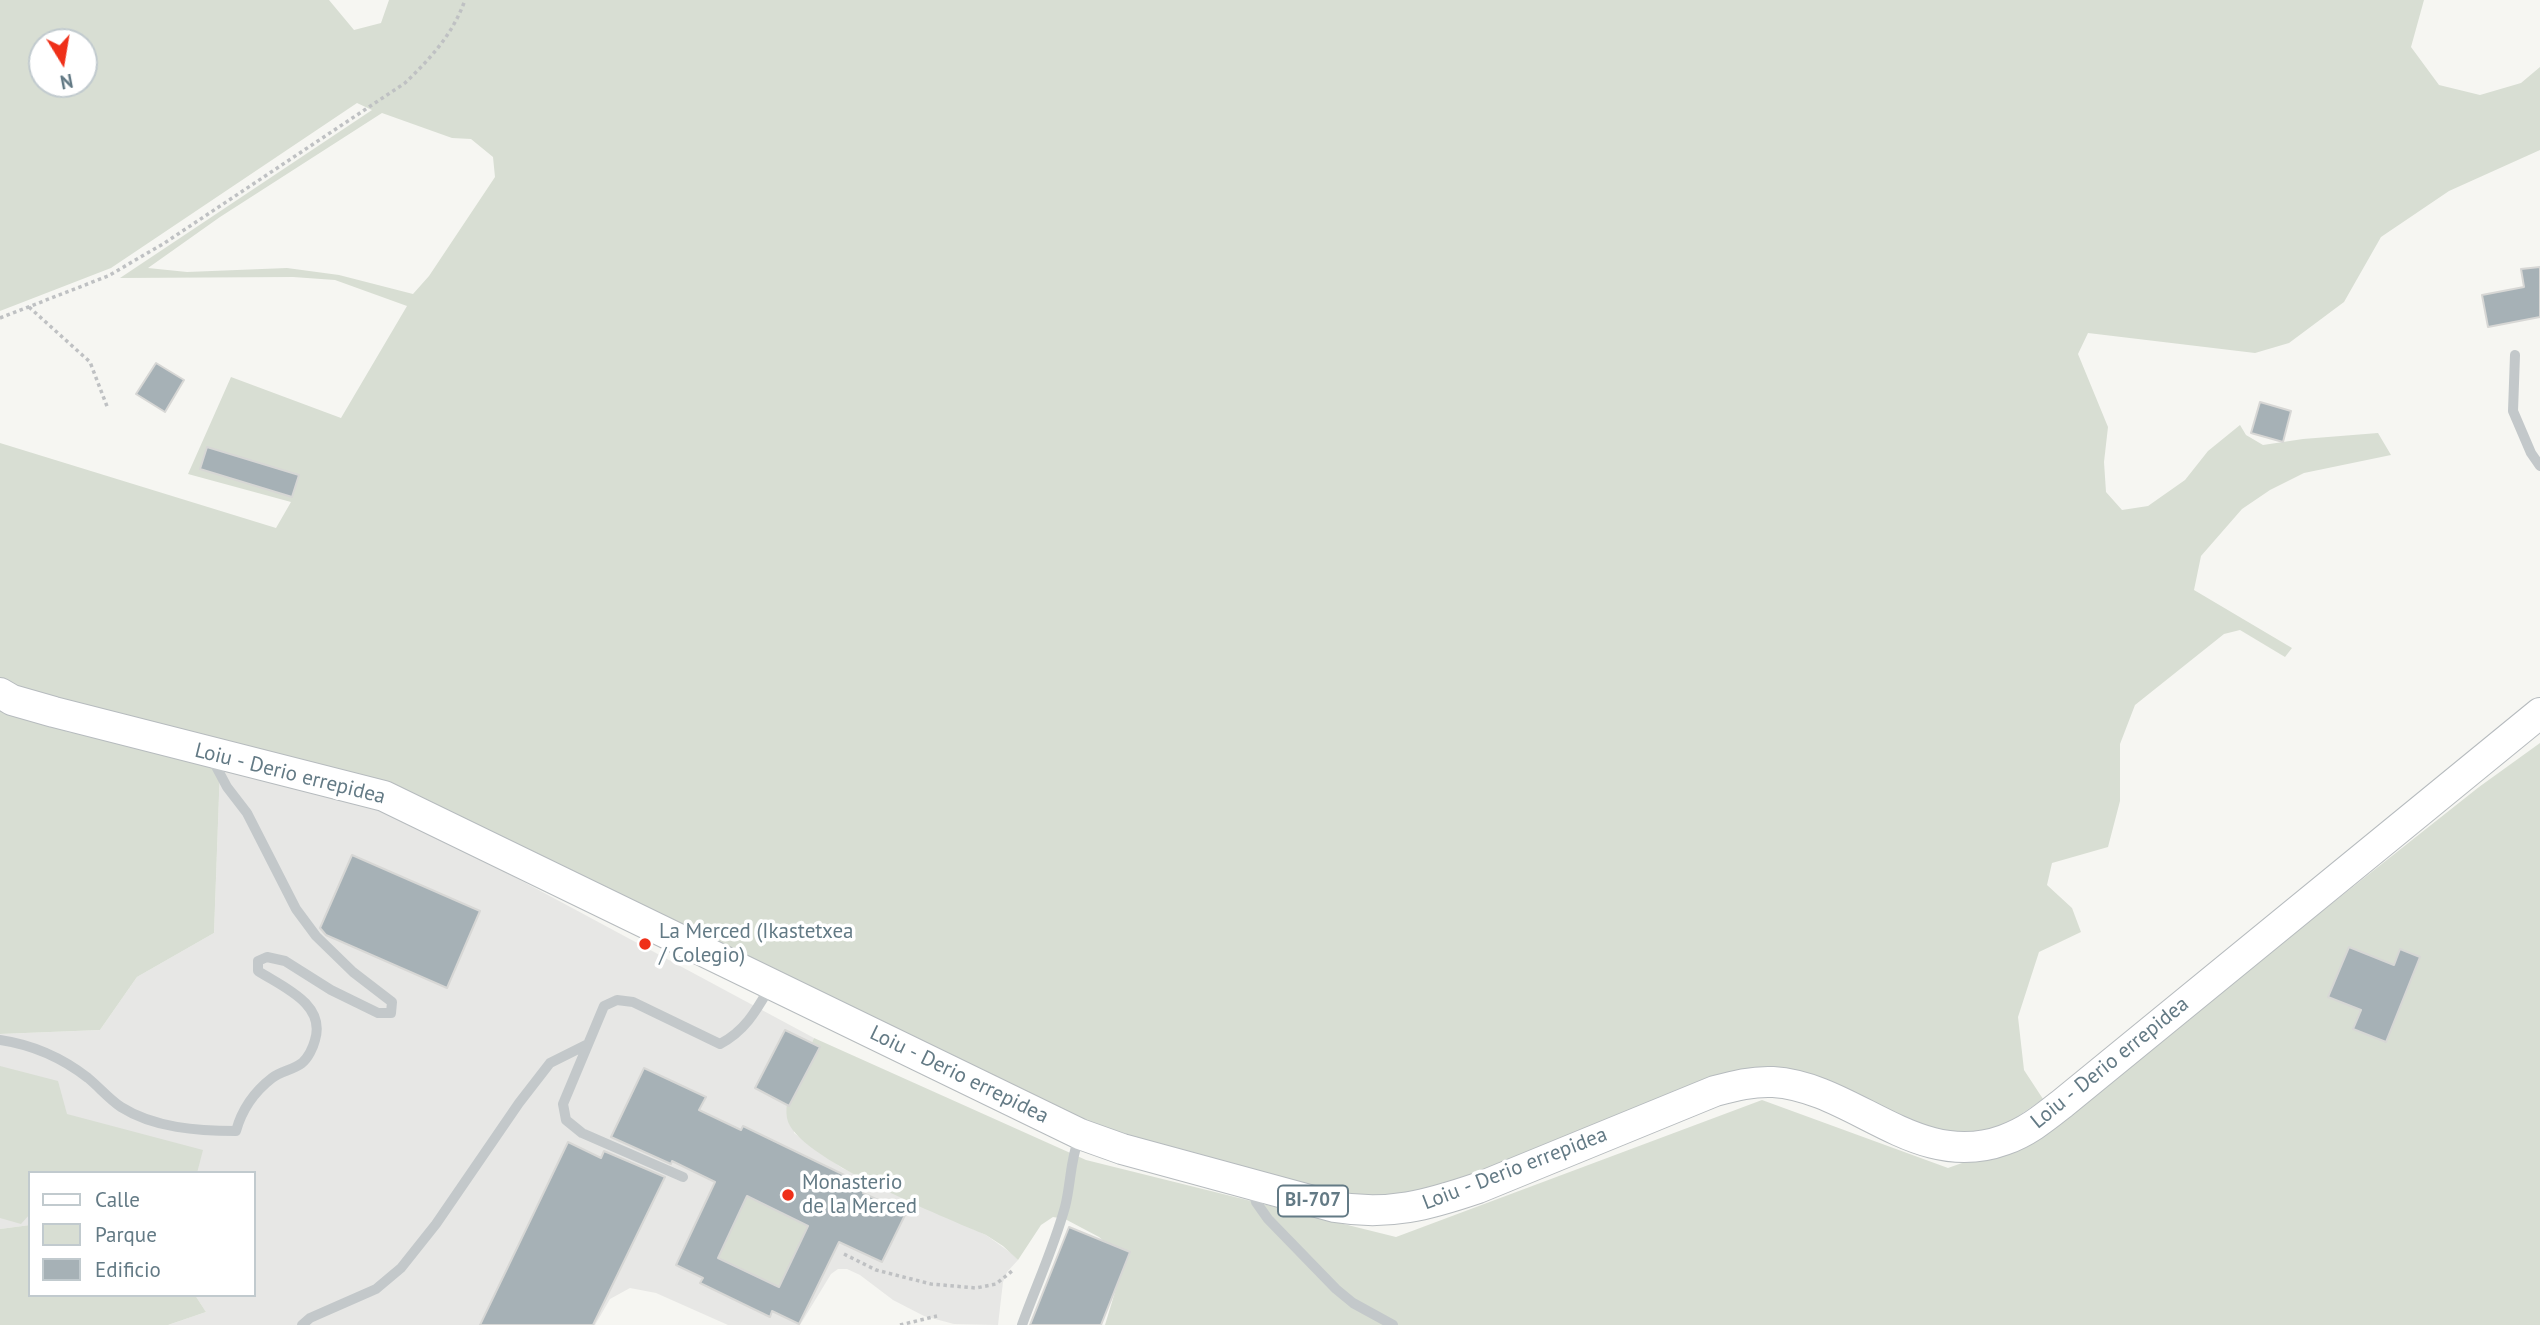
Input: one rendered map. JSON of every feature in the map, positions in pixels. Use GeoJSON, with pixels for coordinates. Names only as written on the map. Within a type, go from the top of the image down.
{"type":"FeatureCollection","features":[{"type":"Feature","properties":{"kind":"main road","name":"Loiu - Derio errepidea"},"geometry":{"type":"LineString","coordinates":[[0,693],[12,700],[44,709],[384,796],[1080,1134],[1122,1149],[1361,1212],[1412,1208],[1478,1188],[1715,1091],[1754,1083],[1772,1082],[1807,1089],[1932,1144],[1966,1148],[2002,1141],[2020,1134],[2063,1104],[2540,713]]}},
{"type":"Feature","properties":{"kind":"lane"},"geometry":{"type":"LineString","coordinates":[[2515,355],[2513,411],[2540,467]]}},
{"type":"Feature","properties":{"kind":"lane"},"geometry":{"type":"LineString","coordinates":[[0,1040],[54,1055],[86,1077],[121,1107],[161,1123],[197,1131],[236,1131],[241,1112],[251,1098],[274,1077],[305,1061],[314,1045],[318,1030],[315,1014],[303,999],[258,971],[258,961],[267,957],[285,961],[331,990],[378,1013],[391,1013],[392,1003],[316,936],[296,909],[247,813],[227,787],[208,752]]}},
{"type":"Feature","properties":{"kind":"lane"},"geometry":{"type":"LineString","coordinates":[[683,1177],[582,1133],[566,1120],[563,1104],[604,1006],[617,1000],[633,1002],[720,1044],[735,1036],[751,1020],[772,984]]}},
{"type":"Feature","properties":{"kind":"lane"},"geometry":{"type":"LineString","coordinates":[[302,1325],[310,1318],[376,1289],[401,1268],[436,1224],[496,1135],[550,1063],[588,1044]]}},
{"type":"Feature","properties":{"kind":"lane"},"geometry":{"type":"LineString","coordinates":[[1022,1325],[1063,1211],[1070,1186],[1074,1150],[1080,1134]]}},
{"type":"Feature","properties":{"kind":"lane"},"geometry":{"type":"LineString","coordinates":[[1252,1184],[1256,1202],[1268,1219],[1336,1289],[1353,1303],[1393,1325]]}},
{"type":"Feature","properties":{"kind":"path"},"geometry":{"type":"LineString","coordinates":[[0,318],[108,276],[163,244],[405,83],[436,53],[465,0]]}},
{"type":"Feature","properties":{"kind":"path"},"geometry":{"type":"LineString","coordinates":[[29,307],[90,362],[108,409]]}},
{"type":"Feature","properties":{"kind":"path"},"geometry":{"type":"LineString","coordinates":[[844,1254],[876,1270],[931,1284],[976,1288],[996,1284],[1012,1271]]}},
{"type":"Feature","properties":{"kind":"path"},"geometry":{"type":"LineString","coordinates":[[900,1325],[937,1316]]}},
{"type":"Feature","properties":{"kind":"shaded area"},"geometry":{"type":"Polygon","coordinates":[[[220,768],[375,802],[814,1038],[794,1083],[794,1133],[842,1168],[986,1235],[1011,1253],[1018,1260],[1007,1272],[1003,1282],[998,1325],[954,1324],[924,1316],[893,1300],[860,1275],[847,1269],[838,1269],[831,1274],[800,1325],[728,1325],[656,1293],[630,1288],[610,1299],[595,1325],[168,1325],[206,1312],[196,1297],[256,1297],[256,1171],[28,1171],[28,1225],[0,1229],[0,1034],[100,1030],[137,977],[214,933],[220,768]]]}},
{"type":"Feature","properties":{"kind":"green space"},"geometry":{"type":"Polygon","coordinates":[[[0,0],[329,0],[354,30],[381,23],[389,0],[2424,0],[2411,47],[2439,85],[2480,95],[2521,83],[2540,67],[2540,150],[2449,191],[2381,237],[2344,302],[2289,343],[2255,353],[2088,333],[2078,354],[2108,427],[2104,462],[2106,492],[2122,510],[2148,506],[2185,480],[2208,451],[2240,425],[2246,435],[2263,445],[2378,433],[2391,455],[2304,473],[2270,490],[2242,509],[2201,556],[2194,590],[2292,648],[2285,657],[2240,630],[2224,634],[2135,705],[2120,744],[2120,801],[2108,847],[2052,863],[2047,885],[2072,908],[2081,932],[2039,952],[2018,1017],[2024,1070],[2043,1099],[2001,1128],[1969,1135],[1940,1135],[1787,1073],[1452,1186],[1367,1201],[1076,1122],[515,848],[171,733],[0,682],[0,443],[276,528],[291,502],[188,474],[231,377],[341,418],[407,306],[335,280],[293,277],[120,278],[372,110],[357,103],[111,268],[0,311],[0,0]],[[382,113],[220,217],[148,268],[187,272],[287,268],[339,275],[413,294],[429,276],[495,177],[493,157],[471,139],[452,138],[382,113]]]}},
{"type":"Feature","properties":{"kind":"green space"},"geometry":{"type":"Polygon","coordinates":[[[0,705],[68,732],[144,743],[220,768],[214,933],[137,977],[100,1030],[0,1034],[0,705]]]}},
{"type":"Feature","properties":{"kind":"green space"},"geometry":{"type":"Polygon","coordinates":[[[2540,743],[2540,1325],[1105,1325],[1121,1272],[1112,1248],[1099,1237],[1065,1219],[1053,1217],[1041,1225],[1018,1260],[986,1235],[908,1201],[843,1168],[796,1134],[787,1118],[791,1087],[814,1038],[1086,1160],[1396,1237],[1762,1100],[1948,1168],[2038,1136],[2479,787],[2540,743]]]}},
{"type":"Feature","properties":{"kind":"green space"},"geometry":{"type":"Polygon","coordinates":[[[0,1066],[58,1081],[67,1114],[203,1150],[198,1171],[28,1171],[28,1216],[21,1224],[0,1218],[0,1066]]]}},
{"type":"Feature","properties":{"kind":"green space"},"geometry":{"type":"Polygon","coordinates":[[[747,1196],[808,1226],[779,1287],[718,1258],[747,1196]]]}},
{"type":"Feature","properties":{"kind":"green space"},"geometry":{"type":"Polygon","coordinates":[[[28,1225],[28,1297],[196,1297],[206,1312],[168,1325],[0,1325],[0,1229],[28,1225]]]}},
{"type":"Feature","properties":{"kind":"building"},"geometry":{"type":"Polygon","coordinates":[[[2540,267],[2540,317],[2488,327],[2482,295],[2524,287],[2521,269],[2540,267]]]}},
{"type":"Feature","properties":{"kind":"building"},"geometry":{"type":"Polygon","coordinates":[[[156,363],[184,380],[165,412],[136,394],[156,363]]]}},
{"type":"Feature","properties":{"kind":"building"},"geometry":{"type":"Polygon","coordinates":[[[2260,402],[2291,411],[2283,442],[2251,433],[2260,402]]]}},
{"type":"Feature","properties":{"kind":"building"},"geometry":{"type":"Polygon","coordinates":[[[207,447],[299,475],[292,497],[200,469],[207,447]]]}},
{"type":"Feature","properties":{"kind":"building"},"geometry":{"type":"Polygon","coordinates":[[[352,855],[480,911],[447,988],[326,935],[320,928],[352,855]]]}},
{"type":"Feature","properties":{"kind":"building"},"geometry":{"type":"Polygon","coordinates":[[[2349,947],[2394,965],[2400,949],[2420,957],[2386,1042],[2353,1029],[2361,1010],[2328,997],[2349,947]]]}},
{"type":"Feature","properties":{"kind":"building"},"geometry":{"type":"Polygon","coordinates":[[[785,1030],[820,1047],[789,1106],[755,1088],[785,1030]]]}},
{"type":"Feature","properties":{"kind":"building","name":"Monasterio de la Merced"},"geometry":{"type":"Polygon","coordinates":[[[644,1068],[706,1097],[699,1110],[741,1130],[743,1126],[867,1186],[863,1193],[906,1213],[882,1262],[839,1242],[799,1324],[772,1311],[770,1317],[700,1283],[703,1278],[676,1265],[715,1182],[672,1161],[671,1164],[611,1137],[644,1068]],[[747,1196],[718,1258],[779,1287],[808,1226],[747,1196]]]}},
{"type":"Feature","properties":{"kind":"building"},"geometry":{"type":"Polygon","coordinates":[[[568,1142],[601,1158],[604,1151],[665,1177],[593,1325],[480,1325],[568,1142]]]}},
{"type":"Feature","properties":{"kind":"building"},"geometry":{"type":"Polygon","coordinates":[[[1069,1227],[1130,1252],[1101,1325],[1030,1325],[1069,1227]]]}},
{"type":"Feature","properties":{"kind":"place","name":"La Merced (Ikastetxea / Colegio)"},"geometry":{"type":"Point","coordinates":[645,944]}},
{"type":"Feature","properties":{"kind":"place","name":"Monasterio de la Merced"},"geometry":{"type":"Point","coordinates":[788,1195]}}]}
